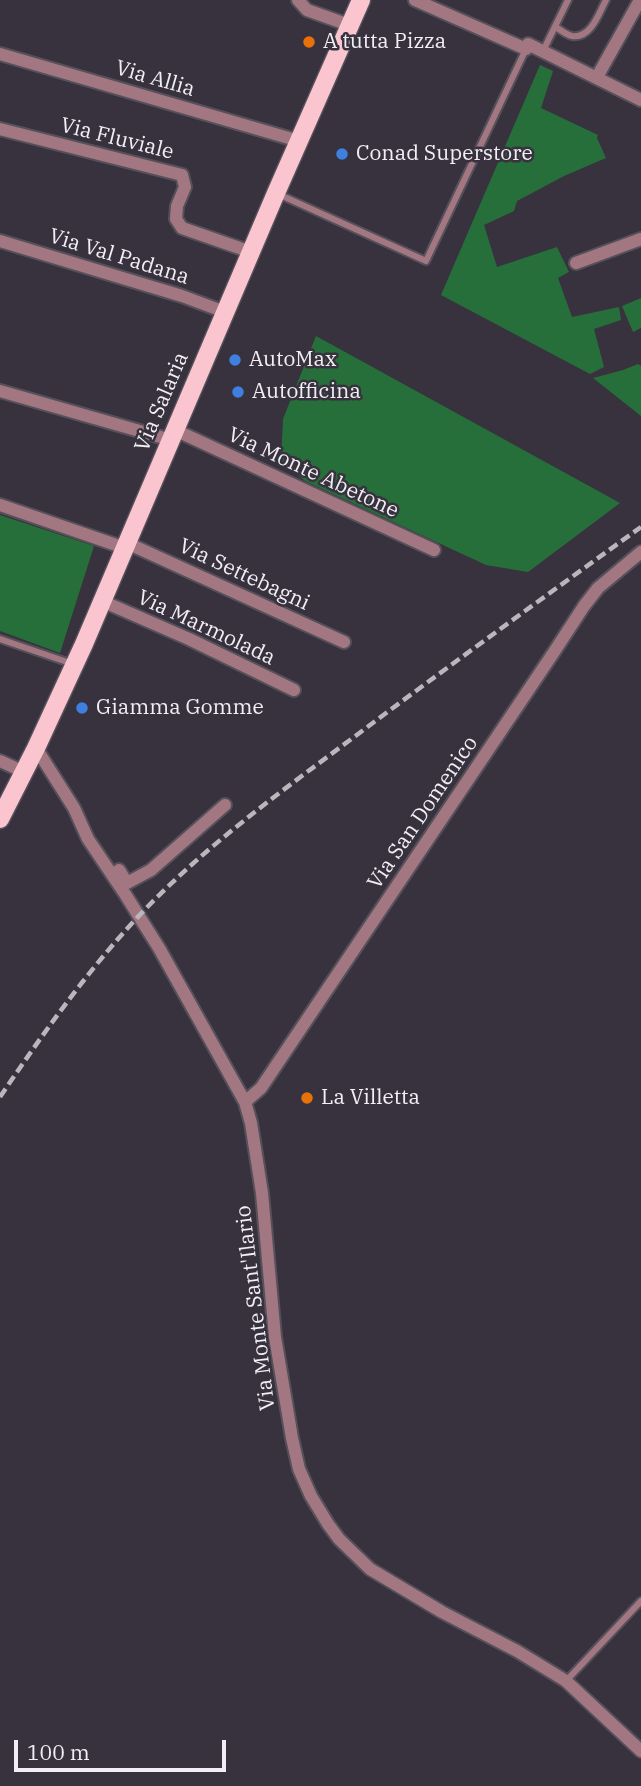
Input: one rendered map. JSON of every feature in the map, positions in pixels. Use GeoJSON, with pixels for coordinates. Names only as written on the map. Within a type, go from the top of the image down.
{"type":"FeatureCollection","features":[{"type":"Feature","properties":{"kind":"main road","name":"Via Salaria"},"geometry":{"type":"LineString","coordinates":[[0,819],[75,664],[276,193],[362,0]]}},
{"type":"Feature","properties":{"kind":"street"},"geometry":{"type":"LineString","coordinates":[[298,0],[307,10],[349,25]]}},
{"type":"Feature","properties":{"kind":"street"},"geometry":{"type":"LineString","coordinates":[[415,0],[526,49],[528,44],[641,100]]}},
{"type":"Feature","properties":{"kind":"street"},"geometry":{"type":"LineString","coordinates":[[597,77],[640,0]]}},
{"type":"Feature","properties":{"kind":"street","name":"Via Allia"},"geometry":{"type":"LineString","coordinates":[[0,54],[299,141]]}},
{"type":"Feature","properties":{"kind":"street","name":"Via Fluviale"},"geometry":{"type":"LineString","coordinates":[[0,129],[182,175],[185,187],[177,206],[176,219],[182,228],[251,252]]}},
{"type":"Feature","properties":{"kind":"street"},"geometry":{"type":"LineString","coordinates":[[576,263],[641,239]]}},
{"type":"Feature","properties":{"kind":"street","name":"Via Val Padana"},"geometry":{"type":"LineString","coordinates":[[0,242],[182,296],[225,312]]}},
{"type":"Feature","properties":{"kind":"street","name":"Via Monte Abetone"},"geometry":{"type":"LineString","coordinates":[[0,391],[173,435],[434,551]]}},
{"type":"Feature","properties":{"kind":"street","name":"Via Settebagni"},"geometry":{"type":"LineString","coordinates":[[0,505],[126,545],[344,642]]}},
{"type":"Feature","properties":{"kind":"street","name":"Via San Domenico"},"geometry":{"type":"LineString","coordinates":[[244,1102],[261,1088],[584,606],[608,578],[641,552]]}},
{"type":"Feature","properties":{"kind":"street","name":"Via Marmolada"},"geometry":{"type":"LineString","coordinates":[[102,601],[189,639],[294,690]]}},
{"type":"Feature","properties":{"kind":"street","name":"Via Monte Sant'Ilario"},"geometry":{"type":"LineString","coordinates":[[36,748],[74,808],[88,839],[159,948],[244,1102],[251,1123],[262,1193],[275,1337],[288,1414],[299,1469],[311,1496],[339,1539],[370,1569],[566,1681],[641,1751]]}},
{"type":"Feature","properties":{"kind":"street"},"geometry":{"type":"LineString","coordinates":[[0,761],[24,772]]}},
{"type":"Feature","properties":{"kind":"street"},"geometry":{"type":"LineString","coordinates":[[82,825],[91,828],[127,883],[150,870],[225,805]]}},
{"type":"Feature","properties":{"kind":"lane"},"geometry":{"type":"LineString","coordinates":[[543,51],[568,0]]}},
{"type":"Feature","properties":{"kind":"lane"},"geometry":{"type":"LineString","coordinates":[[556,27],[572,36],[591,29],[606,0]]}},
{"type":"Feature","properties":{"kind":"lane"},"geometry":{"type":"LineString","coordinates":[[276,193],[426,261],[526,49]]}},
{"type":"Feature","properties":{"kind":"lane"},"geometry":{"type":"LineString","coordinates":[[0,639],[75,664]]}},
{"type":"Feature","properties":{"kind":"lane"},"geometry":{"type":"LineString","coordinates":[[566,1681],[641,1601]]}},
{"type":"Feature","properties":{"kind":"green space"},"geometry":{"type":"Polygon","coordinates":[[[540,65],[553,71],[541,108],[598,135],[606,158],[517,201],[514,211],[484,225],[497,267],[557,247],[569,272],[558,278],[572,317],[619,307],[621,320],[594,329],[604,367],[590,374],[441,295],[540,65]]]}},
{"type":"Feature","properties":{"kind":"green space"},"geometry":{"type":"Polygon","coordinates":[[[641,298],[641,328],[633,332],[622,306],[641,298]]]}},
{"type":"Feature","properties":{"kind":"green space"},"geometry":{"type":"Polygon","coordinates":[[[316,336],[620,503],[528,572],[486,565],[305,481],[281,461],[283,419],[316,336]]]}},
{"type":"Feature","properties":{"kind":"green space"},"geometry":{"type":"Polygon","coordinates":[[[638,364],[641,366],[641,416],[593,378],[638,364]]]}},
{"type":"Feature","properties":{"kind":"green space"},"geometry":{"type":"Polygon","coordinates":[[[0,515],[94,546],[60,653],[0,631],[0,515]]]}},
{"type":"Feature","properties":{"kind":"railway"},"geometry":{"type":"LineString","coordinates":[[0,1097],[81,983],[135,920],[185,871],[238,825],[294,782],[641,527]]}},
{"type":"Feature","properties":{"kind":"place","name":"A tutta Pizza"},"geometry":{"type":"Point","coordinates":[309,42]}},
{"type":"Feature","properties":{"kind":"place","name":"Conad Superstore"},"geometry":{"type":"Point","coordinates":[342,154]}},
{"type":"Feature","properties":{"kind":"place","name":"AutoMax"},"geometry":{"type":"Point","coordinates":[235,360]}},
{"type":"Feature","properties":{"kind":"place","name":"Autofficina"},"geometry":{"type":"Point","coordinates":[238,392]}},
{"type":"Feature","properties":{"kind":"place","name":"Giamma Gomme"},"geometry":{"type":"Point","coordinates":[82,708]}},
{"type":"Feature","properties":{"kind":"place","name":"La Villetta"},"geometry":{"type":"Point","coordinates":[307,1098]}}]}
